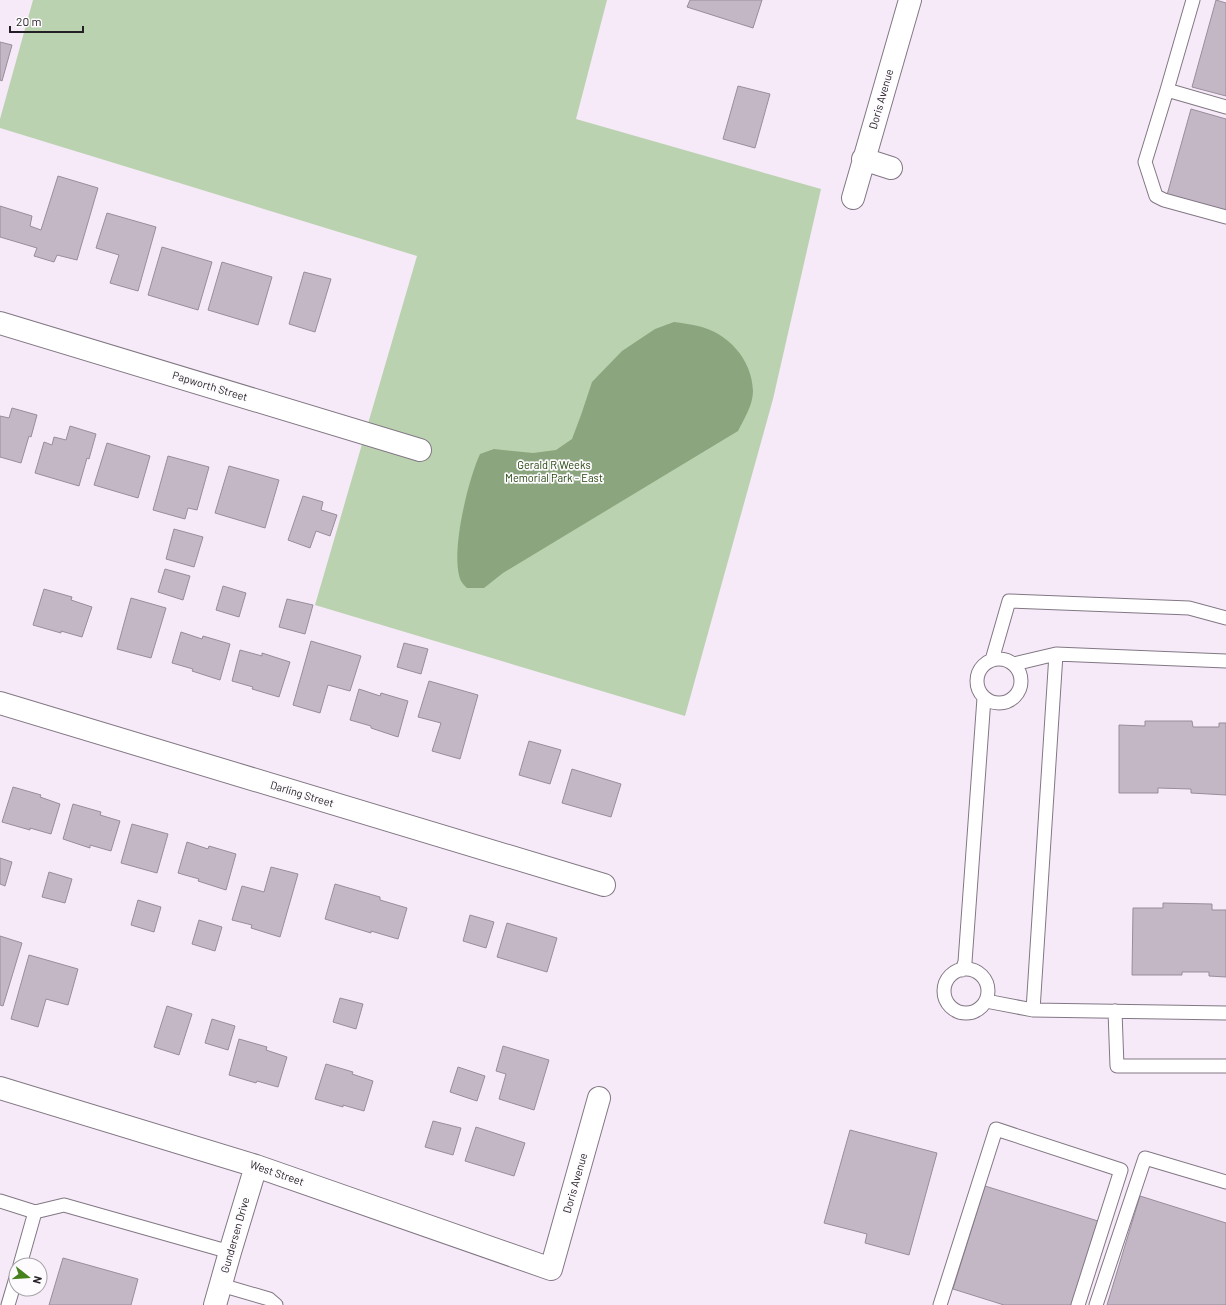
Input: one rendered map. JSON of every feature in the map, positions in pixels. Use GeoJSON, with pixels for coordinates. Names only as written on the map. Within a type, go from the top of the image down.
{"type":"FeatureCollection","features":[{"type":"Feature","properties":{"kind":"street","name":"Doris Avenue"},"geometry":{"type":"LineString","coordinates":[[853,198],[910,0]]}},
{"type":"Feature","properties":{"kind":"street"},"geometry":{"type":"LineString","coordinates":[[863,160],[890,168]]}},
{"type":"Feature","properties":{"kind":"street","name":"Papworth Street"},"geometry":{"type":"LineString","coordinates":[[0,323],[420,450]]}},
{"type":"Feature","properties":{"kind":"street","name":"Darling Street"},"geometry":{"type":"LineString","coordinates":[[0,703],[604,885]]}},
{"type":"Feature","properties":{"kind":"street","name":"West Street"},"geometry":{"type":"LineString","coordinates":[[0,1088],[256,1166],[551,1269]]}},
{"type":"Feature","properties":{"kind":"street","name":"Doris Avenue"},"geometry":{"type":"LineString","coordinates":[[551,1269],[599,1098]]}},
{"type":"Feature","properties":{"kind":"street","name":"Gundersen Drive"},"geometry":{"type":"LineString","coordinates":[[218,1295],[256,1166]]}},
{"type":"Feature","properties":{"kind":"lane"},"geometry":{"type":"LineString","coordinates":[[1193,0],[1168,90],[1145,162],[1156,196],[1164,200],[1226,217]]}},
{"type":"Feature","properties":{"kind":"lane"},"geometry":{"type":"LineString","coordinates":[[1168,90],[1226,107]]}},
{"type":"Feature","properties":{"kind":"lane"},"geometry":{"type":"LineString","coordinates":[[992,660],[1009,600],[1189,608],[1226,618]]}},
{"type":"Feature","properties":{"kind":"lane"},"geometry":{"type":"LineString","coordinates":[[1014,664],[1020,674],[1021,686],[1016,696],[1006,702],[995,703],[984,698],[978,688],[978,676],[983,666],[992,660],[1004,660],[1014,664],[1056,654],[1226,661]]}},
{"type":"Feature","properties":{"kind":"lane"},"geometry":{"type":"LineString","coordinates":[[1033,1010],[1056,654]]}},
{"type":"Feature","properties":{"kind":"lane"},"geometry":{"type":"LineString","coordinates":[[962,970],[966,962],[984,698]]}},
{"type":"Feature","properties":{"kind":"lane"},"geometry":{"type":"LineString","coordinates":[[962,970],[971,970],[980,974],[986,982],[988,991],[986,1001],[980,1009],[972,1013],[962,1013],[953,1009],[947,1001],[945,992],[947,982],[953,974],[962,970]]}},
{"type":"Feature","properties":{"kind":"lane"},"geometry":{"type":"LineString","coordinates":[[986,1001],[1033,1010],[1226,1013]]}},
{"type":"Feature","properties":{"kind":"lane"},"geometry":{"type":"LineString","coordinates":[[1115,1011],[1118,1066],[1226,1066]]}},
{"type":"Feature","properties":{"kind":"lane"},"geometry":{"type":"LineString","coordinates":[[940,1305],[996,1129],[1121,1170],[1078,1305]]}},
{"type":"Feature","properties":{"kind":"lane"},"geometry":{"type":"LineString","coordinates":[[1096,1305],[1145,1158],[1226,1182]]}},
{"type":"Feature","properties":{"kind":"lane"},"geometry":{"type":"LineString","coordinates":[[0,1201],[35,1212],[64,1205],[230,1252]]}},
{"type":"Feature","properties":{"kind":"lane"},"geometry":{"type":"LineString","coordinates":[[22,1257],[35,1212]]}},
{"type":"Feature","properties":{"kind":"lane"},"geometry":{"type":"LineString","coordinates":[[218,1295],[269,1299],[276,1305]]}},
{"type":"Feature","properties":{"kind":"green space","name":"Gerald R Weeks Memorial Park - East"},"geometry":{"type":"Polygon","coordinates":[[[33,0],[607,0],[576,119],[821,189],[773,399],[685,716],[315,605],[417,256],[0,128],[0,119],[33,0]]]}},
{"type":"Feature","properties":{"kind":"shaded area"},"geometry":{"type":"Polygon","coordinates":[[[674,322],[709,329],[728,341],[743,358],[752,379],[753,396],[750,407],[738,431],[503,573],[484,588],[467,588],[459,577],[457,563],[459,531],[466,496],[480,454],[494,449],[533,453],[556,450],[572,439],[592,382],[622,351],[655,329],[674,322]]]}},
{"type":"Feature","properties":{"kind":"building"},"geometry":{"type":"Polygon","coordinates":[[[690,0],[762,0],[753,28],[687,7],[690,0]]]}},
{"type":"Feature","properties":{"kind":"building"},"geometry":{"type":"Polygon","coordinates":[[[1216,0],[1226,3],[1226,96],[1192,87],[1216,0]]]}},
{"type":"Feature","properties":{"kind":"building"},"geometry":{"type":"Polygon","coordinates":[[[0,42],[12,45],[2,81],[0,80],[0,42]]]}},
{"type":"Feature","properties":{"kind":"building"},"geometry":{"type":"Polygon","coordinates":[[[738,86],[770,94],[755,148],[723,139],[738,86]]]}},
{"type":"Feature","properties":{"kind":"building"},"geometry":{"type":"Polygon","coordinates":[[[1191,109],[1226,119],[1226,211],[1167,195],[1191,109]]]}},
{"type":"Feature","properties":{"kind":"building"},"geometry":{"type":"Polygon","coordinates":[[[58,176],[98,188],[77,260],[57,255],[54,262],[34,256],[37,248],[0,237],[0,206],[32,216],[30,226],[41,230],[58,176]]]}},
{"type":"Feature","properties":{"kind":"building"},"geometry":{"type":"Polygon","coordinates":[[[107,213],[156,227],[138,291],[110,283],[119,255],[96,248],[107,213]]]}},
{"type":"Feature","properties":{"kind":"building"},"geometry":{"type":"Polygon","coordinates":[[[162,247],[212,262],[198,310],[148,295],[162,247]]]}},
{"type":"Feature","properties":{"kind":"building"},"geometry":{"type":"Polygon","coordinates":[[[222,262],[272,277],[258,325],[208,310],[222,262]]]}},
{"type":"Feature","properties":{"kind":"building"},"geometry":{"type":"Polygon","coordinates":[[[304,272],[331,279],[315,332],[289,324],[304,272]]]}},
{"type":"Feature","properties":{"kind":"building"},"geometry":{"type":"Polygon","coordinates":[[[12,408],[37,415],[31,437],[29,436],[21,463],[0,457],[0,416],[9,418],[12,408]]]}},
{"type":"Feature","properties":{"kind":"building"},"geometry":{"type":"Polygon","coordinates":[[[70,426],[96,434],[79,486],[35,473],[44,442],[52,445],[54,437],[66,440],[70,426]]]}},
{"type":"Feature","properties":{"kind":"building"},"geometry":{"type":"Polygon","coordinates":[[[107,443],[150,456],[138,498],[94,485],[107,443]]]}},
{"type":"Feature","properties":{"kind":"building"},"geometry":{"type":"Polygon","coordinates":[[[168,456],[209,467],[197,510],[188,508],[185,519],[153,510],[168,456]]]}},
{"type":"Feature","properties":{"kind":"building"},"geometry":{"type":"Polygon","coordinates":[[[229,466],[279,480],[265,528],[215,513],[229,466]]]}},
{"type":"Feature","properties":{"kind":"building"},"geometry":{"type":"Polygon","coordinates":[[[303,496],[323,502],[321,510],[337,515],[330,536],[316,531],[310,548],[288,540],[303,496]]]}},
{"type":"Feature","properties":{"kind":"building"},"geometry":{"type":"Polygon","coordinates":[[[174,529],[203,537],[194,567],[166,559],[174,529]]]}},
{"type":"Feature","properties":{"kind":"building"},"geometry":{"type":"Polygon","coordinates":[[[165,569],[190,576],[183,600],[158,592],[165,569]]]}},
{"type":"Feature","properties":{"kind":"building"},"geometry":{"type":"Polygon","coordinates":[[[223,586],[246,593],[239,617],[216,610],[223,586]]]}},
{"type":"Feature","properties":{"kind":"building"},"geometry":{"type":"Polygon","coordinates":[[[44,589],[72,597],[71,600],[92,607],[82,637],[33,625],[44,589]]]}},
{"type":"Feature","properties":{"kind":"building"},"geometry":{"type":"Polygon","coordinates":[[[131,598],[166,608],[151,658],[117,649],[131,598]]]}},
{"type":"Feature","properties":{"kind":"building"},"geometry":{"type":"Polygon","coordinates":[[[287,599],[313,605],[305,634],[279,627],[287,599]]]}},
{"type":"Feature","properties":{"kind":"building"},"geometry":{"type":"Polygon","coordinates":[[[181,632],[202,639],[203,636],[230,644],[220,680],[192,671],[193,669],[172,663],[181,632]]]}},
{"type":"Feature","properties":{"kind":"building"},"geometry":{"type":"Polygon","coordinates":[[[311,641],[361,656],[350,691],[328,685],[320,713],[293,705],[311,641]]]}},
{"type":"Feature","properties":{"kind":"building"},"geometry":{"type":"Polygon","coordinates":[[[404,643],[428,649],[421,674],[397,667],[404,643]]]}},
{"type":"Feature","properties":{"kind":"building"},"geometry":{"type":"Polygon","coordinates":[[[240,650],[262,656],[262,653],[290,662],[279,697],[232,681],[240,650]]]}},
{"type":"Feature","properties":{"kind":"building"},"geometry":{"type":"Polygon","coordinates":[[[429,681],[478,695],[460,759],[432,751],[441,723],[418,717],[429,681]]]}},
{"type":"Feature","properties":{"kind":"building"},"geometry":{"type":"Polygon","coordinates":[[[359,689],[380,696],[381,693],[408,701],[398,737],[371,728],[371,726],[350,720],[359,689]]]}},
{"type":"Feature","properties":{"kind":"building"},"geometry":{"type":"Polygon","coordinates":[[[1145,721],[1192,721],[1193,727],[1219,727],[1219,723],[1226,723],[1226,795],[1191,793],[1191,789],[1158,788],[1158,793],[1119,793],[1119,725],[1145,726],[1145,721]]]}},
{"type":"Feature","properties":{"kind":"building"},"geometry":{"type":"Polygon","coordinates":[[[529,741],[561,750],[550,784],[519,775],[529,741]]]}},
{"type":"Feature","properties":{"kind":"building"},"geometry":{"type":"Polygon","coordinates":[[[572,769],[621,784],[611,817],[562,803],[572,769]]]}},
{"type":"Feature","properties":{"kind":"building"},"geometry":{"type":"Polygon","coordinates":[[[13,787],[41,795],[40,797],[60,804],[51,834],[2,822],[13,787]]]}},
{"type":"Feature","properties":{"kind":"building"},"geometry":{"type":"Polygon","coordinates":[[[73,804],[101,812],[100,815],[120,821],[111,851],[90,845],[90,848],[63,839],[73,804]]]}},
{"type":"Feature","properties":{"kind":"building"},"geometry":{"type":"Polygon","coordinates":[[[132,824],[168,834],[157,873],[121,863],[132,824]]]}},
{"type":"Feature","properties":{"kind":"building"},"geometry":{"type":"Polygon","coordinates":[[[187,842],[208,849],[209,846],[236,854],[226,890],[198,881],[199,879],[178,873],[187,842]]]}},
{"type":"Feature","properties":{"kind":"building"},"geometry":{"type":"Polygon","coordinates":[[[0,858],[12,862],[5,886],[0,884],[0,858]]]}},
{"type":"Feature","properties":{"kind":"building"},"geometry":{"type":"Polygon","coordinates":[[[271,867],[298,874],[280,937],[251,928],[252,925],[232,920],[242,886],[264,892],[271,867]]]}},
{"type":"Feature","properties":{"kind":"building"},"geometry":{"type":"Polygon","coordinates":[[[49,872],[72,879],[65,903],[42,897],[49,872]]]}},
{"type":"Feature","properties":{"kind":"building"},"geometry":{"type":"Polygon","coordinates":[[[335,884],[380,897],[380,900],[407,908],[398,939],[371,931],[371,933],[325,919],[335,884]]]}},
{"type":"Feature","properties":{"kind":"building"},"geometry":{"type":"Polygon","coordinates":[[[138,900],[161,907],[154,932],[131,925],[138,900]]]}},
{"type":"Feature","properties":{"kind":"building"},"geometry":{"type":"Polygon","coordinates":[[[1163,903],[1212,904],[1212,910],[1226,910],[1226,977],[1209,976],[1209,972],[1182,972],[1182,975],[1132,975],[1133,908],[1163,908],[1163,903]]]}},
{"type":"Feature","properties":{"kind":"building"},"geometry":{"type":"Polygon","coordinates":[[[470,915],[494,922],[486,948],[463,941],[470,915]]]}},
{"type":"Feature","properties":{"kind":"building"},"geometry":{"type":"Polygon","coordinates":[[[199,920],[222,927],[215,951],[192,944],[199,920]]]}},
{"type":"Feature","properties":{"kind":"building"},"geometry":{"type":"Polygon","coordinates":[[[507,923],[557,938],[547,972],[497,957],[507,923]]]}},
{"type":"Feature","properties":{"kind":"building"},"geometry":{"type":"Polygon","coordinates":[[[0,936],[22,943],[3,1006],[0,1005],[0,936]]]}},
{"type":"Feature","properties":{"kind":"building"},"geometry":{"type":"Polygon","coordinates":[[[29,955],[78,969],[68,1005],[46,999],[38,1027],[11,1019],[29,955]]]}},
{"type":"Feature","properties":{"kind":"building"},"geometry":{"type":"Polygon","coordinates":[[[340,998],[363,1004],[356,1029],[333,1022],[340,998]]]}},
{"type":"Feature","properties":{"kind":"building"},"geometry":{"type":"Polygon","coordinates":[[[167,1006],[192,1014],[179,1055],[154,1047],[167,1006]]]}},
{"type":"Feature","properties":{"kind":"building"},"geometry":{"type":"Polygon","coordinates":[[[212,1019],[235,1026],[228,1050],[205,1043],[212,1019]]]}},
{"type":"Feature","properties":{"kind":"building"},"geometry":{"type":"Polygon","coordinates":[[[239,1039],[267,1047],[266,1050],[287,1057],[278,1087],[257,1081],[256,1083],[229,1075],[239,1039]]]}},
{"type":"Feature","properties":{"kind":"building"},"geometry":{"type":"Polygon","coordinates":[[[503,1046],[549,1060],[534,1110],[499,1099],[506,1074],[496,1071],[503,1046]]]}},
{"type":"Feature","properties":{"kind":"building"},"geometry":{"type":"Polygon","coordinates":[[[326,1064],[353,1072],[352,1074],[373,1081],[364,1111],[315,1099],[326,1064]]]}},
{"type":"Feature","properties":{"kind":"building"},"geometry":{"type":"Polygon","coordinates":[[[458,1067],[485,1076],[477,1101],[450,1092],[458,1067]]]}},
{"type":"Feature","properties":{"kind":"building"},"geometry":{"type":"Polygon","coordinates":[[[433,1121],[461,1128],[453,1155],[425,1147],[433,1121]]]}},
{"type":"Feature","properties":{"kind":"building"},"geometry":{"type":"Polygon","coordinates":[[[476,1127],[525,1143],[514,1176],[465,1161],[476,1127]]]}},
{"type":"Feature","properties":{"kind":"building"},"geometry":{"type":"Polygon","coordinates":[[[850,1130],[937,1153],[909,1255],[865,1243],[867,1234],[824,1223],[850,1130]]]}},
{"type":"Feature","properties":{"kind":"building"},"geometry":{"type":"Polygon","coordinates":[[[985,1186],[1098,1221],[1072,1305],[1004,1305],[953,1289],[985,1186]]]}},
{"type":"Feature","properties":{"kind":"building"},"geometry":{"type":"Polygon","coordinates":[[[1140,1196],[1226,1223],[1226,1305],[1107,1305],[1140,1196]]]}},
{"type":"Feature","properties":{"kind":"building"},"geometry":{"type":"Polygon","coordinates":[[[63,1258],[138,1279],[131,1305],[49,1305],[63,1258]]]}}]}
